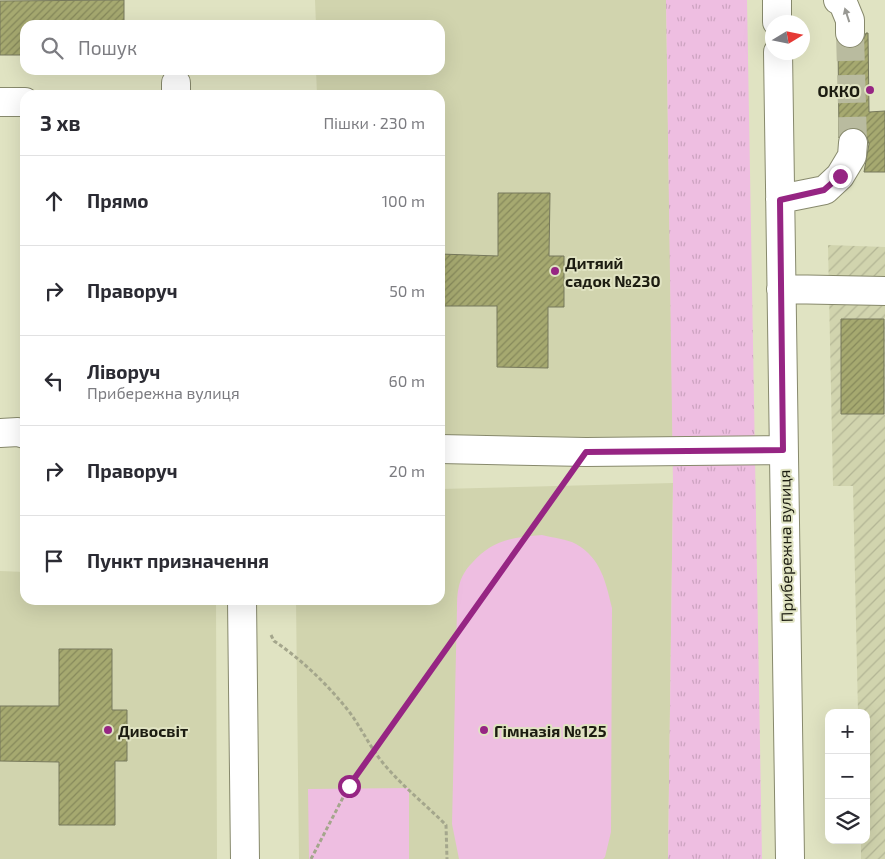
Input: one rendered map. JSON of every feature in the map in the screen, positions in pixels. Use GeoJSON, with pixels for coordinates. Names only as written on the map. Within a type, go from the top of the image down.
{"type":"FeatureCollection","features":[{"type":"Feature","properties":{"kind":"street"},"geometry":{"type":"LineString","coordinates":[[777,0],[777,15]]}},
{"type":"Feature","properties":{"kind":"street"},"geometry":{"type":"LineString","coordinates":[[838,0],[843,3],[850,20],[850,33]]}},
{"type":"Feature","properties":{"kind":"street","name":"Прибережна вулиця"},"geometry":{"type":"LineString","coordinates":[[778,60],[790,859]]}},
{"type":"Feature","properties":{"kind":"street"},"geometry":{"type":"LineString","coordinates":[[0,102],[20,102]]}},
{"type":"Feature","properties":{"kind":"street"},"geometry":{"type":"LineString","coordinates":[[780,200],[824,190],[840,176],[852,156],[852,143]]}},
{"type":"Feature","properties":{"kind":"street"},"geometry":{"type":"LineString","coordinates":[[781,289],[885,291]]}},
{"type":"Feature","properties":{"kind":"street"},"geometry":{"type":"LineString","coordinates":[[0,433],[20,433]]}},
{"type":"Feature","properties":{"kind":"street"},"geometry":{"type":"LineString","coordinates":[[445,449],[586,452],[783,450]]}},
{"type":"Feature","properties":{"kind":"street"},"geometry":{"type":"LineString","coordinates":[[242,605],[245,859]]}},
{"type":"Feature","properties":{"kind":"path"},"geometry":{"type":"LineString","coordinates":[[311,859],[349,786],[586,452]]}},
{"type":"Feature","properties":{"kind":"path"},"geometry":{"type":"LineString","coordinates":[[270,633],[274,641],[306,665],[348,709],[368,743],[384,764],[401,783],[446,825],[447,859]]}},
{"type":"Feature","properties":{"kind":"shaded area","name":"Дитяий садок №230"},"geometry":{"type":"Polygon","coordinates":[[[315,0],[666,0],[673,447],[445,451],[445,90],[317,90],[316,75],[445,75],[445,20],[316,20],[315,0]]]}},
{"type":"Feature","properties":{"kind":"shaded area"},"geometry":{"type":"Polygon","coordinates":[[[828,245],[885,247],[885,859],[861,859],[861,844],[870,844],[870,709],[858,709],[853,486],[833,486],[828,245]]]}},
{"type":"Feature","properties":{"kind":"shaded area","name":"Гімназія №125"},"geometry":{"type":"Polygon","coordinates":[[[673,483],[668,859],[299,859],[296,605],[445,605],[445,489],[673,483]]]}},
{"type":"Feature","properties":{"kind":"shaded area","name":"Дивосвіт"},"geometry":{"type":"Polygon","coordinates":[[[0,571],[20,572],[20,605],[216,605],[217,859],[0,859],[0,571]]]}},
{"type":"Feature","properties":{"kind":"green space"},"geometry":{"type":"Polygon","coordinates":[[[666,0],[747,0],[762,859],[668,859],[673,483],[666,0]]]}},
{"type":"Feature","properties":{"kind":"green space"},"geometry":{"type":"Polygon","coordinates":[[[542,535],[572,542],[591,556],[605,580],[612,608],[611,832],[605,857],[603,859],[459,859],[452,824],[457,600],[459,586],[462,576],[468,568],[487,549],[504,541],[542,535]]]}},
{"type":"Feature","properties":{"kind":"green space"},"geometry":{"type":"Polygon","coordinates":[[[409,788],[409,859],[309,859],[308,789],[409,788]]]}},
{"type":"Feature","properties":{"kind":"building"},"geometry":{"type":"Polygon","coordinates":[[[124,0],[124,20],[20,20],[20,55],[0,55],[0,1],[124,0]]]}},
{"type":"Feature","properties":{"kind":"building"},"geometry":{"type":"Polygon","coordinates":[[[866,33],[868,33],[869,112],[885,111],[885,172],[864,172],[869,144],[862,130],[855,128],[847,129],[840,134],[839,138],[838,42],[843,47],[850,49],[857,47],[863,41],[866,33]]]}},
{"type":"Feature","properties":{"kind":"building"},"geometry":{"type":"Polygon","coordinates":[[[498,193],[550,193],[549,256],[564,256],[564,307],[548,307],[548,368],[497,367],[497,306],[445,306],[445,254],[498,256],[498,193]]]}},
{"type":"Feature","properties":{"kind":"building"},"geometry":{"type":"Polygon","coordinates":[[[841,319],[884,319],[884,414],[841,414],[841,319]]]}},
{"type":"Feature","properties":{"kind":"building"},"geometry":{"type":"Polygon","coordinates":[[[59,649],[112,649],[112,710],[127,710],[127,761],[115,761],[115,825],[59,825],[59,762],[0,761],[0,706],[59,706],[59,649]]]}},
{"type":"Feature","properties":{"kind":"tunnel"},"geometry":{"type":"LineString","coordinates":[[850,33],[853,143]]}},
{"type":"Feature","properties":{"kind":"place","name":"ОККО"},"geometry":{"type":"Point","coordinates":[870,90]}},
{"type":"Feature","properties":{"kind":"place","name":"Дитяий садок №230"},"geometry":{"type":"Point","coordinates":[555,271]}},
{"type":"Feature","properties":{"kind":"place","name":"Дивосвіт"},"geometry":{"type":"Point","coordinates":[108,730]}},
{"type":"Feature","properties":{"kind":"place","name":"Гімназія №125"},"geometry":{"type":"Point","coordinates":[484,730]}},
{"type":"Feature","properties":{"kind":"route"},"geometry":{"type":"LineString","coordinates":[[349,786],[586,452],[783,450],[780,200],[824,190],[840,176]]}}]}
